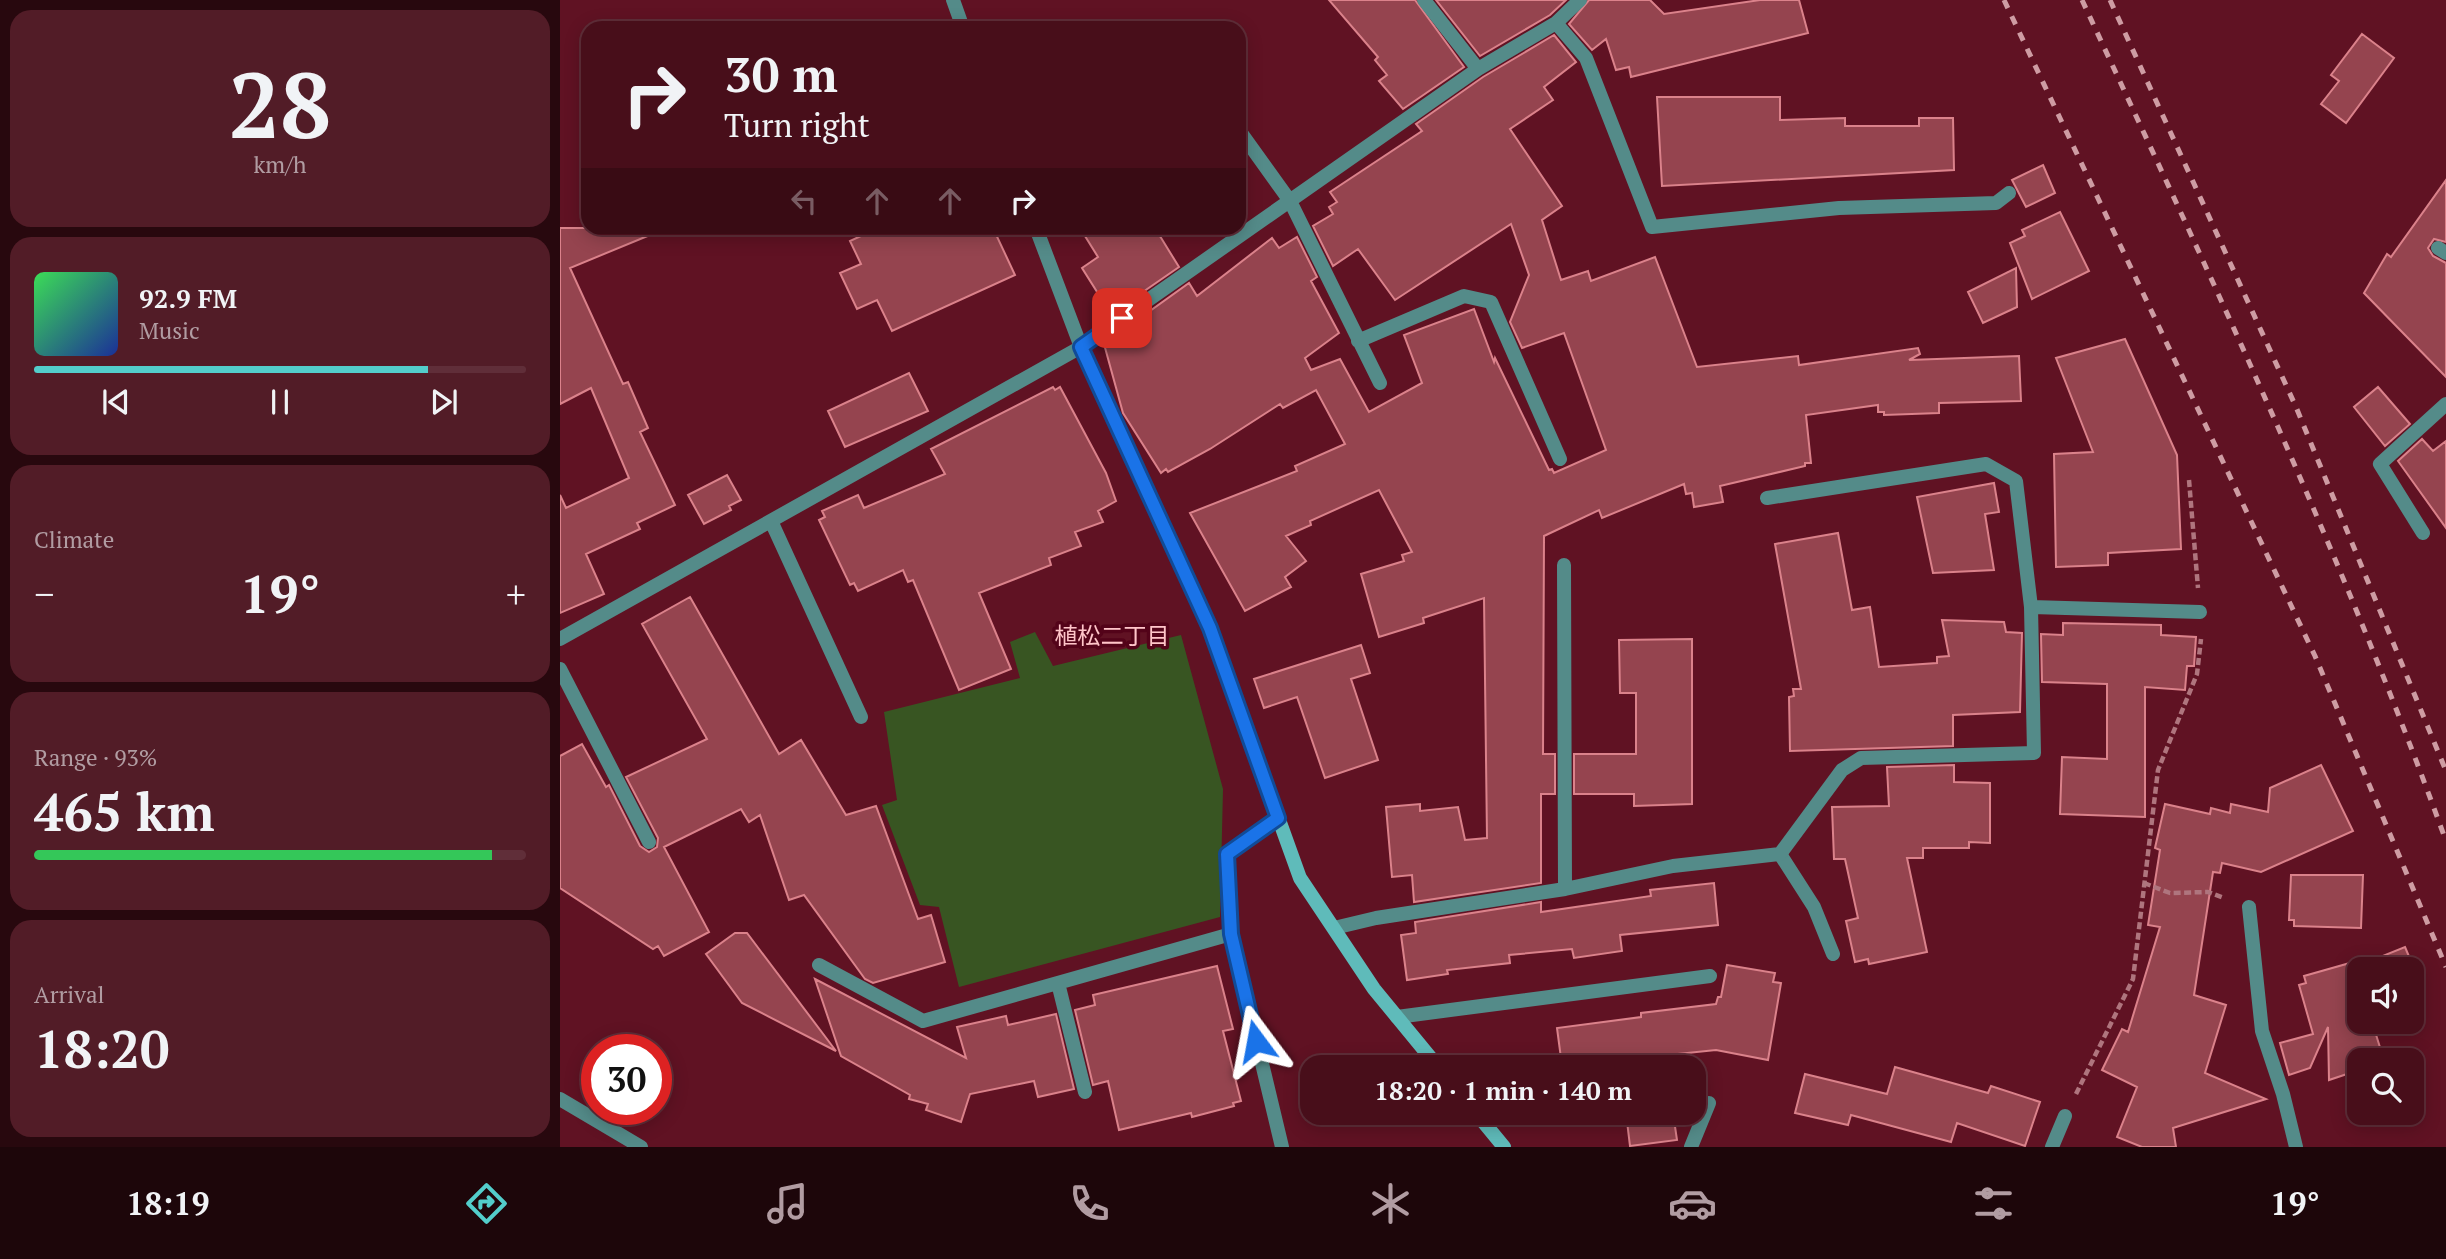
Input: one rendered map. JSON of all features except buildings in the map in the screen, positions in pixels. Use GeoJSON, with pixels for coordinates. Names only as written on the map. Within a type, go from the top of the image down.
{"type":"FeatureCollection","features":[{"type":"Feature","properties":{"kind":"street"},"geometry":{"type":"LineString","coordinates":[[953,0],[960,21]]}},
{"type":"Feature","properties":{"kind":"street"},"geometry":{"type":"LineString","coordinates":[[1424,0],[1478,69]]}},
{"type":"Feature","properties":{"kind":"street"},"geometry":{"type":"LineString","coordinates":[[1246,232],[1478,69],[1556,23],[1580,0]]}},
{"type":"Feature","properties":{"kind":"street"},"geometry":{"type":"LineString","coordinates":[[1556,23],[1586,58],[1652,227],[1839,208],[1996,203],[2009,193]]}},
{"type":"Feature","properties":{"kind":"street"},"geometry":{"type":"LineString","coordinates":[[1246,140],[1290,201],[1380,383]]}},
{"type":"Feature","properties":{"kind":"street"},"geometry":{"type":"LineString","coordinates":[[1040,235],[1081,347],[1210,628],[1300,878],[1374,989],[1428,1055]]}},
{"type":"Feature","properties":{"kind":"street"},"geometry":{"type":"LineString","coordinates":[[560,639],[1081,347],[1241,235]]}},
{"type":"Feature","properties":{"kind":"street"},"geometry":{"type":"LineString","coordinates":[[1358,341],[1464,296],[1491,302],[1560,459]]}},
{"type":"Feature","properties":{"kind":"street"},"geometry":{"type":"LineString","coordinates":[[2423,533],[2380,464],[2446,404]]}},
{"type":"Feature","properties":{"kind":"street"},"geometry":{"type":"LineString","coordinates":[[1334,928],[1376,918],[1565,889],[1673,866],[1780,854],[1842,770],[1861,758],[2034,753],[2031,607],[2017,481],[1986,464],[1767,498]]}},
{"type":"Feature","properties":{"kind":"street"},"geometry":{"type":"LineString","coordinates":[[771,521],[862,717]]}},
{"type":"Feature","properties":{"kind":"street"},"geometry":{"type":"LineString","coordinates":[[1564,565],[1565,889]]}},
{"type":"Feature","properties":{"kind":"street"},"geometry":{"type":"LineString","coordinates":[[2031,607],[2200,612]]}},
{"type":"Feature","properties":{"kind":"street"},"geometry":{"type":"LineString","coordinates":[[560,669],[649,842]]}},
{"type":"Feature","properties":{"kind":"street"},"geometry":{"type":"LineString","coordinates":[[1278,818],[1227,854],[1231,934],[1282,1147]]}},
{"type":"Feature","properties":{"kind":"street"},"geometry":{"type":"LineString","coordinates":[[1780,854],[1814,907],[1832,954]]}},
{"type":"Feature","properties":{"kind":"street"},"geometry":{"type":"LineString","coordinates":[[2249,907],[2262,1031],[2283,1094],[2295,1147]]}},
{"type":"Feature","properties":{"kind":"street"},"geometry":{"type":"LineString","coordinates":[[820,965],[923,1021],[1231,934]]}},
{"type":"Feature","properties":{"kind":"street"},"geometry":{"type":"LineString","coordinates":[[1397,1017],[1710,976]]}},
{"type":"Feature","properties":{"kind":"street"},"geometry":{"type":"LineString","coordinates":[[1058,983],[1085,1093]]}},
{"type":"Feature","properties":{"kind":"street"},"geometry":{"type":"LineString","coordinates":[[560,1099],[641,1147]]}},
{"type":"Feature","properties":{"kind":"street"},"geometry":{"type":"LineString","coordinates":[[1691,1147],[1709,1103]]}},
{"type":"Feature","properties":{"kind":"street"},"geometry":{"type":"LineString","coordinates":[[2052,1147],[2065,1116]]}},
{"type":"Feature","properties":{"kind":"street"},"geometry":{"type":"LineString","coordinates":[[1486,1125],[1504,1147]]}},
{"type":"Feature","properties":{"kind":"path"},"geometry":{"type":"LineString","coordinates":[[2065,1116],[2133,979],[2158,770],[2199,666],[2200,612],[2189,480]]}},
{"type":"Feature","properties":{"kind":"path"},"geometry":{"type":"LineString","coordinates":[[2144,883],[2170,893],[2208,892],[2249,907]]}},
{"type":"Feature","properties":{"kind":"green space"},"geometry":{"type":"Polygon","coordinates":[[[1035,632],[1053,666],[1181,635],[1223,789],[1220,917],[959,987],[939,907],[920,905],[882,805],[897,800],[884,712],[1020,678],[1010,642],[1035,632]]]}},
{"type":"Feature","properties":{"kind":"railway"},"geometry":{"type":"LineString","coordinates":[[2004,0],[2315,656],[2446,967]]}},
{"type":"Feature","properties":{"kind":"railway"},"geometry":{"type":"LineString","coordinates":[[2082,0],[2226,312],[2319,522],[2406,734],[2446,841]]}},
{"type":"Feature","properties":{"kind":"railway"},"geometry":{"type":"LineString","coordinates":[[2110,0],[2296,407],[2446,771]]}},
{"type":"Feature","properties":{"kind":"district","name":"植松二丁目"},"geometry":{"type":"Point","coordinates":[1112,636]}},
{"type":"Feature","properties":{"kind":"route"},"geometry":{"type":"LineString","coordinates":[[1122,318],[1081,347],[1210,628],[1278,818],[1227,854],[1231,934],[1256,1041]]}}]}
